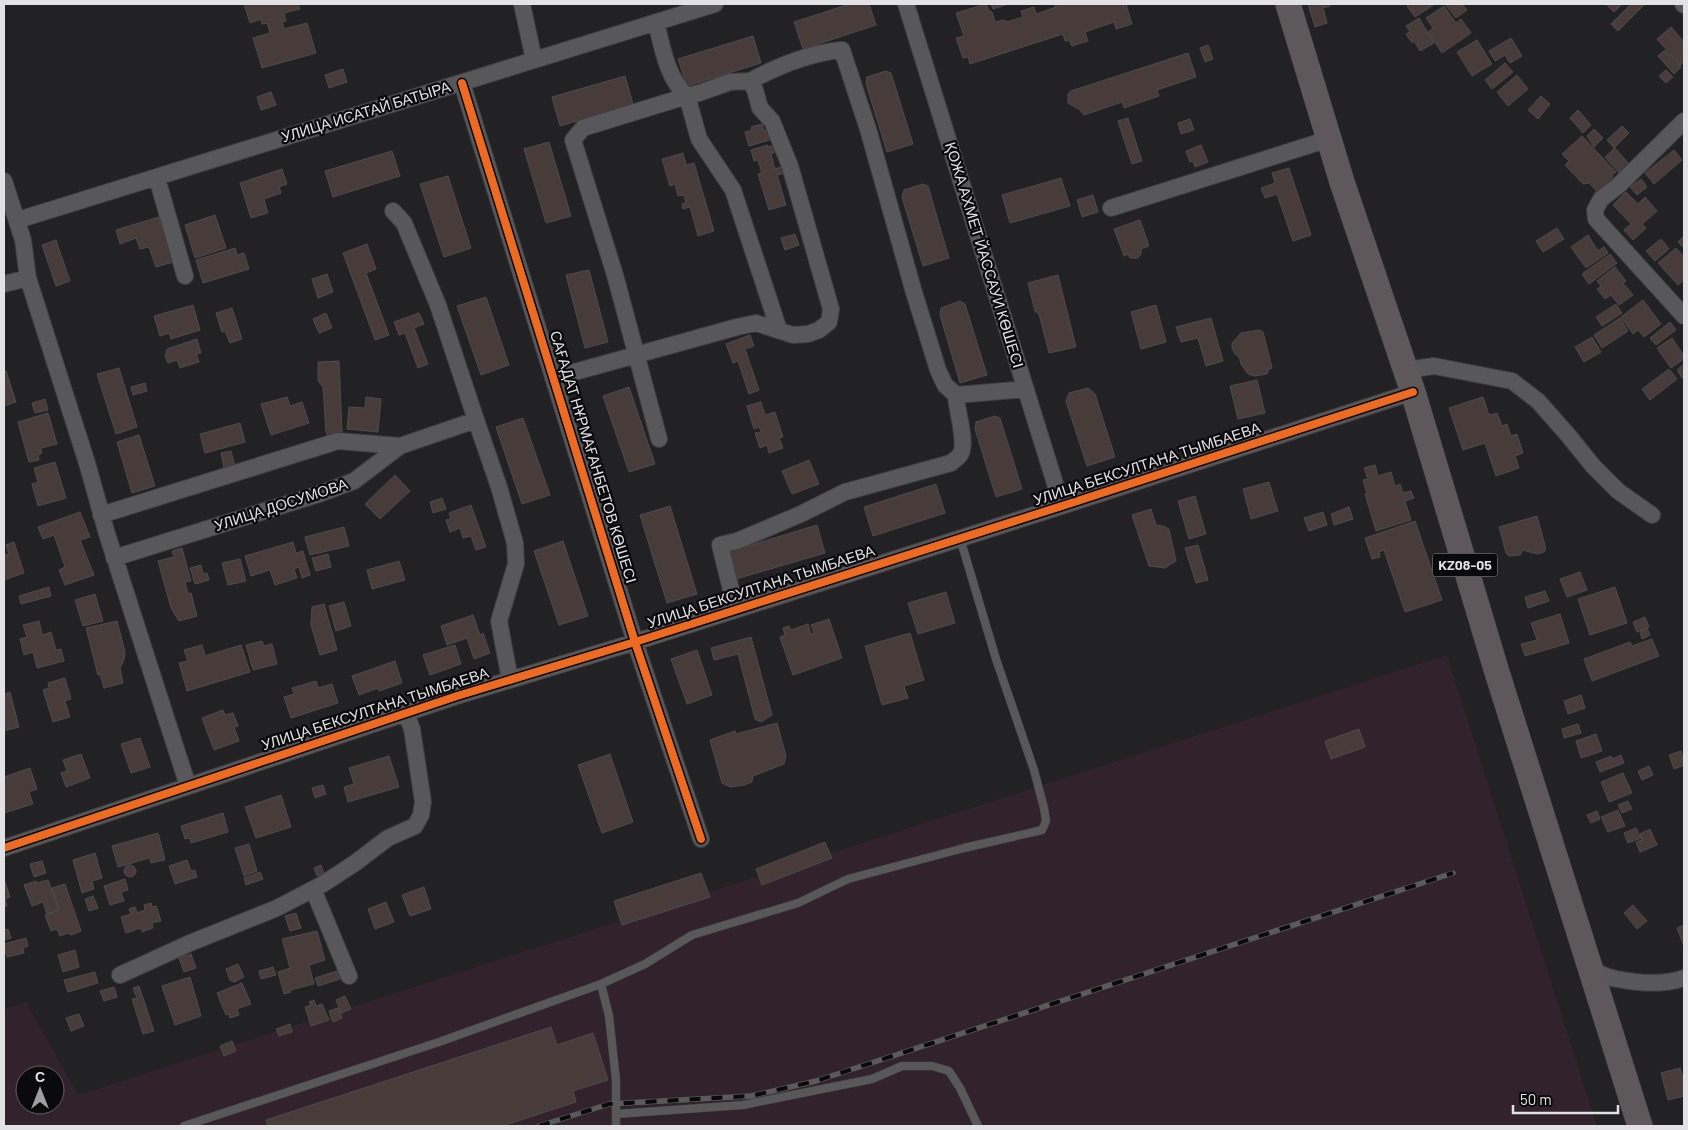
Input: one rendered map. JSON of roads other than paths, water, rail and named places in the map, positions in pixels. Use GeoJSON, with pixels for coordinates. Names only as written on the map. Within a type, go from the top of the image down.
{"type":"FeatureCollection","features":[{"type":"Feature","properties":{"kind":"main road","name":"KZ08-05"},"geometry":{"type":"LineString","coordinates":[[1288,4],[1329,139],[1409,381],[1499,678],[1640,1126]]}},
{"type":"Feature","properties":{"kind":"street"},"geometry":{"type":"LineString","coordinates":[[522,4],[534,60]]}},
{"type":"Feature","properties":{"kind":"street","name":"УЛИЦА ИСАТАЙ БАТЫРА"},"geometry":{"type":"LineString","coordinates":[[18,220],[715,4]]}},
{"type":"Feature","properties":{"kind":"street","name":"ҚОЖА АХМЕТ ЙАССАУИ КӨШЕСІ"},"geometry":{"type":"LineString","coordinates":[[906,4],[1062,506]]}},
{"type":"Feature","properties":{"kind":"street"},"geometry":{"type":"LineString","coordinates":[[656,22],[668,64],[679,89],[687,96],[699,139],[733,190],[779,330]]}},
{"type":"Feature","properties":{"kind":"street"},"geometry":{"type":"LineString","coordinates":[[659,439],[614,275],[573,140],[583,128],[730,82],[750,81],[778,66],[832,51],[842,50],[868,130],[913,289],[938,370],[945,385],[956,395],[1026,390]]}},
{"type":"Feature","properties":{"kind":"street"},"geometry":{"type":"LineString","coordinates":[[554,378],[701,336],[756,323],[793,335],[808,334],[819,330],[829,322],[831,309],[790,166],[772,121],[760,108],[755,90],[750,81]]}},
{"type":"Feature","properties":{"kind":"street","name":"САҒАДАТ НҰРМАҒАНБЕТОВ КӨШЕСІ"},"geometry":{"type":"LineString","coordinates":[[462,83],[635,642],[701,839]]}},
{"type":"Feature","properties":{"kind":"street"},"geometry":{"type":"LineString","coordinates":[[1684,121],[1618,186],[1601,199],[1595,210],[1596,219],[1684,316]]}},
{"type":"Feature","properties":{"kind":"street"},"geometry":{"type":"LineString","coordinates":[[1111,208],[1329,139]]}},
{"type":"Feature","properties":{"kind":"street"},"geometry":{"type":"LineString","coordinates":[[157,178],[185,276]]}},
{"type":"Feature","properties":{"kind":"street"},"geometry":{"type":"LineString","coordinates":[[4,181],[23,240],[28,278],[87,463],[114,558],[188,786]]}},
{"type":"Feature","properties":{"kind":"street"},"geometry":{"type":"LineString","coordinates":[[393,211],[404,222],[438,305],[499,487],[515,543],[516,564],[499,621],[510,680]]}},
{"type":"Feature","properties":{"kind":"street"},"geometry":{"type":"LineString","coordinates":[[4,284],[28,278]]}},
{"type":"Feature","properties":{"kind":"street","name":"УЛИЦА БЕКСУЛТАНА ТЫМБАЕВА"},"geometry":{"type":"LineString","coordinates":[[4,848],[406,713],[1062,506],[1409,381],[1434,366],[1512,381],[1538,401],[1593,466],[1618,492],[1652,515]]}},
{"type":"Feature","properties":{"kind":"street"},"geometry":{"type":"LineString","coordinates":[[736,610],[720,545],[801,514],[845,492],[951,463],[960,456],[962,449],[962,434],[956,406],[956,395]]}},
{"type":"Feature","properties":{"kind":"street"},"geometry":{"type":"LineString","coordinates":[[101,515],[338,441],[400,446],[476,420]]}},
{"type":"Feature","properties":{"kind":"street","name":"УЛИЦА ДОСУМОВА"},"geometry":{"type":"LineString","coordinates":[[114,558],[319,494],[354,481],[400,446]]}},
{"type":"Feature","properties":{"kind":"street"},"geometry":{"type":"LineString","coordinates":[[120,975],[190,943],[277,908],[355,864],[388,838],[415,826],[421,815],[423,802],[412,728],[406,713]]}},
{"type":"Feature","properties":{"kind":"street"},"geometry":{"type":"LineString","coordinates":[[313,889],[349,976]]}},
{"type":"Feature","properties":{"kind":"street"},"geometry":{"type":"LineString","coordinates":[[1590,970],[1615,979],[1644,982],[1676,981],[1684,978]]}},
{"type":"Feature","properties":{"kind":"lane"},"geometry":{"type":"LineString","coordinates":[[184,1126],[439,1042],[601,984],[645,964],[692,935],[798,902],[848,879],[964,848],[1042,830],[1046,821],[1034,770],[996,659],[960,538]]}},
{"type":"Feature","properties":{"kind":"lane"},"geometry":{"type":"LineString","coordinates":[[601,984],[609,1016],[616,1080],[616,1126]]}},
{"type":"Feature","properties":{"kind":"lane"},"geometry":{"type":"LineString","coordinates":[[616,1114],[743,1106],[872,1079],[902,1066],[932,1066],[949,1071],[960,1088],[978,1126]]}},
{"type":"Feature","properties":{"kind":"railway"},"geometry":{"type":"LineString","coordinates":[[539,1126],[609,1104],[751,1096],[816,1081],[1453,873]]}}]}
